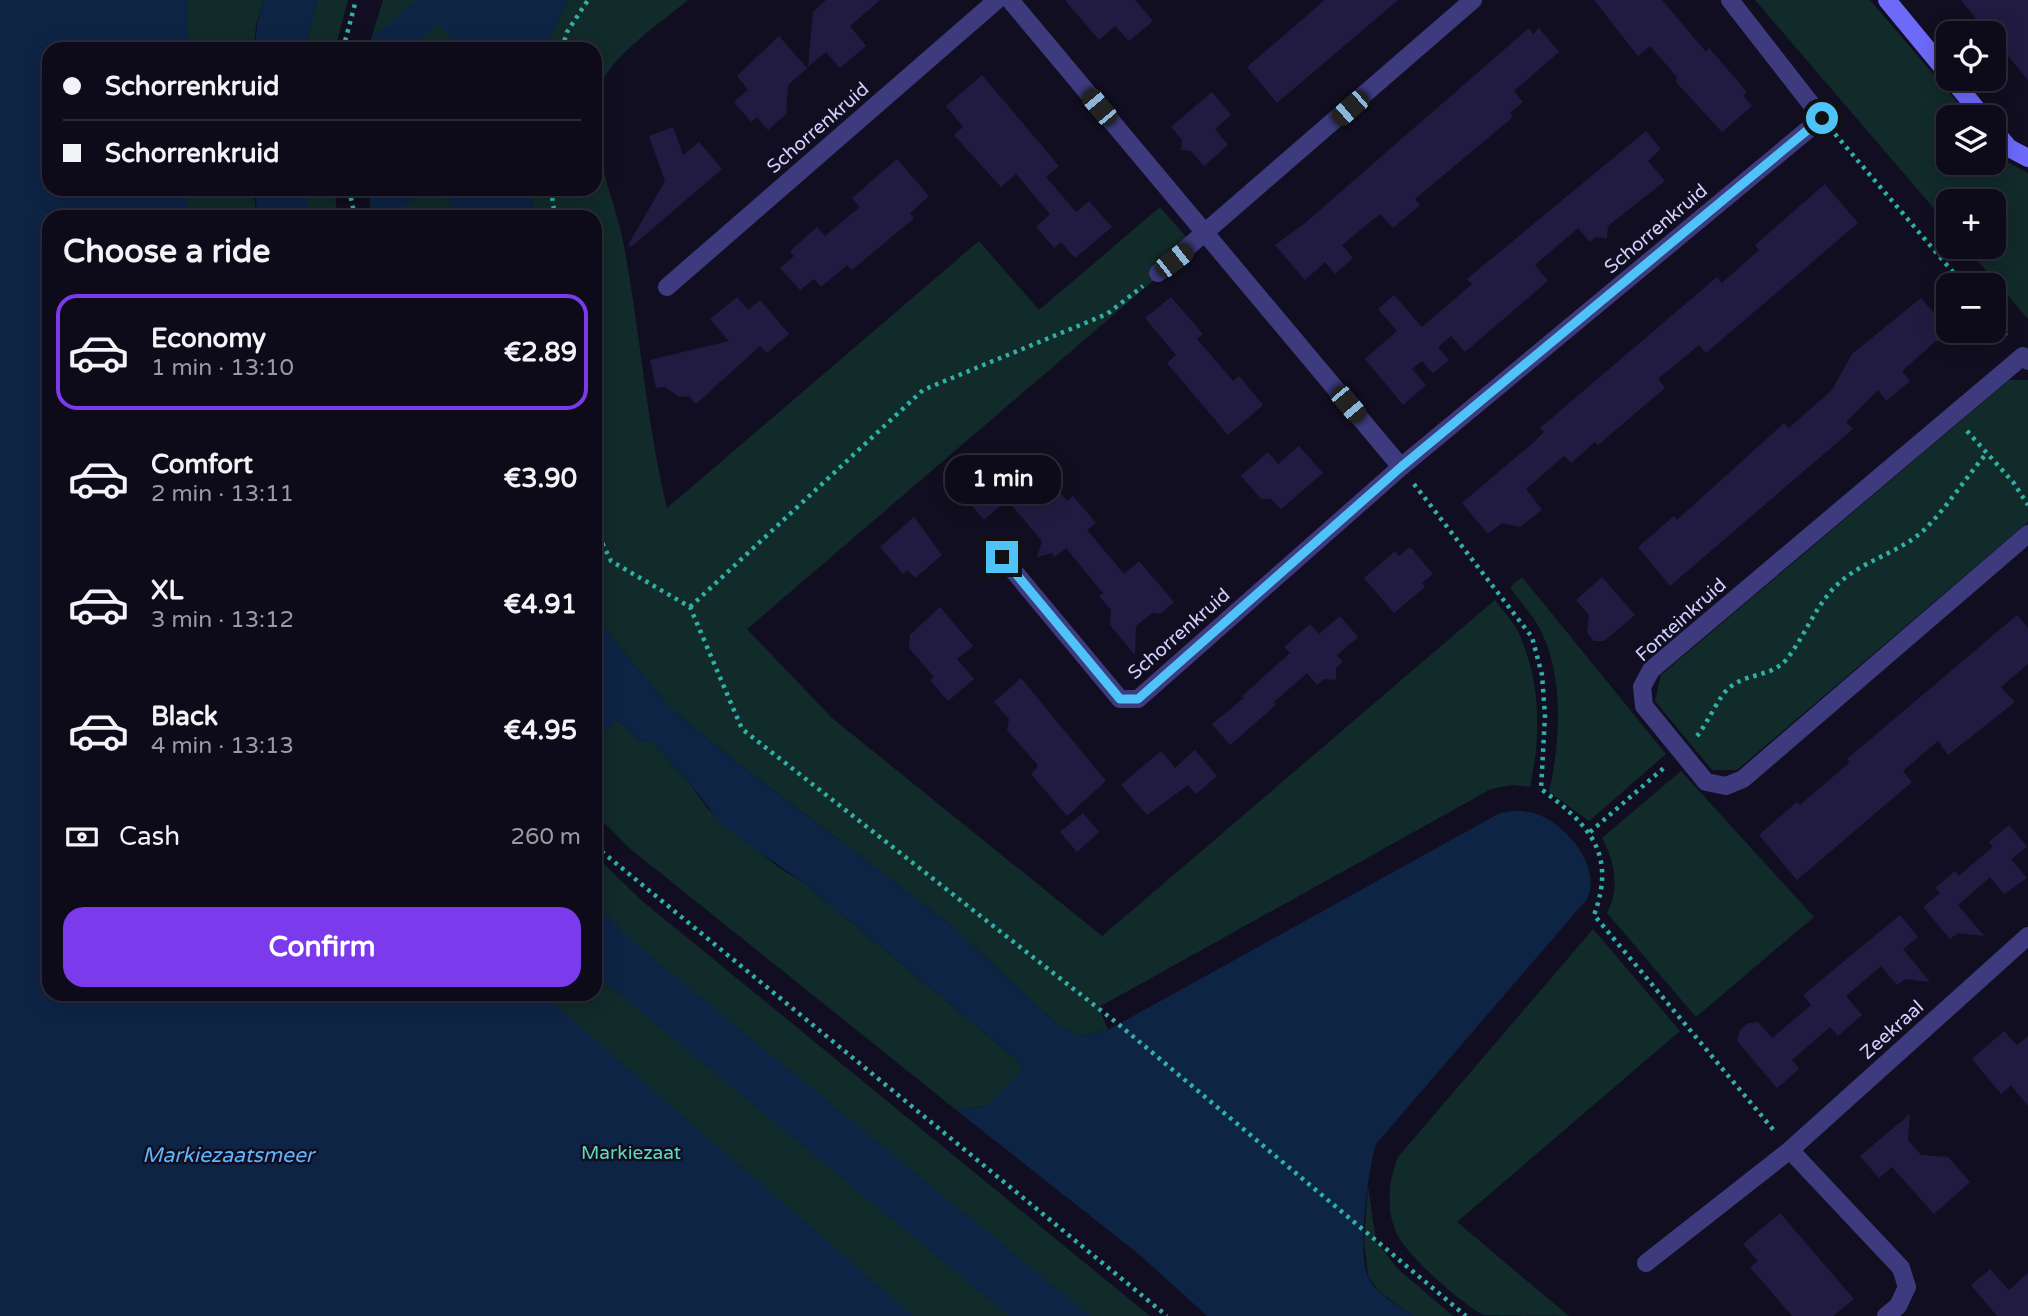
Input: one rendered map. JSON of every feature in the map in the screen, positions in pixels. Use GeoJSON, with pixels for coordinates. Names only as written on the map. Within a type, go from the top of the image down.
{"type":"FeatureCollection","features":[{"type":"Feature","properties":{"kind":"street","name":"Schorrenkruid"},"geometry":{"type":"LineString","coordinates":[[667,287],[997,0]]}},
{"type":"Feature","properties":{"kind":"street"},"geometry":{"type":"LineString","coordinates":[[1010,0],[1401,467]]}},
{"type":"Feature","properties":{"kind":"street"},"geometry":{"type":"LineString","coordinates":[[1158,273],[1206,235],[1473,0]]}},
{"type":"Feature","properties":{"kind":"street"},"geometry":{"type":"LineString","coordinates":[[1730,0],[1822,118]]}},
{"type":"Feature","properties":{"kind":"street"},"geometry":{"type":"LineString","coordinates":[[1887,0],[1936,59]]}},
{"type":"Feature","properties":{"kind":"street"},"geometry":{"type":"LineString","coordinates":[[1962,91],[1973,105]]}},
{"type":"Feature","properties":{"kind":"street","name":"Schorrenkruid"},"geometry":{"type":"LineString","coordinates":[[1002,557],[1120,699],[1138,699],[1401,467],[1822,118]]}},
{"type":"Feature","properties":{"kind":"street"},"geometry":{"type":"LineString","coordinates":[[2006,144],[2028,158]]}},
{"type":"Feature","properties":{"kind":"street","name":"Fonteinkruid"},"geometry":{"type":"LineString","coordinates":[[2028,361],[2023,356],[1651,670],[1642,687],[1644,706],[1706,782],[1726,786],[1743,779],[2028,534]]}},
{"type":"Feature","properties":{"kind":"street","name":"Zeekraal"},"geometry":{"type":"LineString","coordinates":[[1646,1263],[1790,1150],[2026,942]]}},
{"type":"Feature","properties":{"kind":"street"},"geometry":{"type":"LineString","coordinates":[[1790,1150],[1901,1268],[1907,1287],[1898,1306],[1886,1316]]}},
{"type":"Feature","properties":{"kind":"path"},"geometry":{"type":"LineString","coordinates":[[345,42],[356,0]]}},
{"type":"Feature","properties":{"kind":"path"},"geometry":{"type":"LineString","coordinates":[[564,42],[567,32],[588,0]]}},
{"type":"Feature","properties":{"kind":"path"},"geometry":{"type":"LineString","coordinates":[[1822,118],[1954,273]]}},
{"type":"Feature","properties":{"kind":"path"},"geometry":{"type":"LineString","coordinates":[[690,607],[923,390],[1107,314],[1158,273]]}},
{"type":"Feature","properties":{"kind":"path"},"geometry":{"type":"LineString","coordinates":[[1953,415],[2013,482],[2028,505]]}},
{"type":"Feature","properties":{"kind":"path"},"geometry":{"type":"LineString","coordinates":[[1590,832],[1682,752],[1709,722],[1728,688],[1747,678],[1769,673],[1785,660],[1824,600],[1844,579],[1903,545],[1926,528],[1987,453]]}},
{"type":"Feature","properties":{"kind":"path"},"geometry":{"type":"LineString","coordinates":[[1401,467],[1532,637],[1542,675],[1545,716],[1541,789],[1566,808],[1590,832],[1601,862],[1603,892],[1594,915],[1790,1150]]}},
{"type":"Feature","properties":{"kind":"path"},"geometry":{"type":"LineString","coordinates":[[602,542],[611,561],[690,607],[743,729],[1117,1023],[1466,1316]]}},
{"type":"Feature","properties":{"kind":"path"},"geometry":{"type":"LineString","coordinates":[[602,852],[1167,1316]]}},
{"type":"Feature","properties":{"kind":"green space","name":"Markiezaatsmeer"},"geometry":{"type":"Polygon","coordinates":[[[0,0],[264,0],[256,25],[255,42],[42,42],[42,196],[254,196],[256,210],[42,210],[42,1001],[602,1001],[602,862],[641,900],[1150,1316],[0,1316],[0,0]]]}},
{"type":"Feature","properties":{"kind":"green space"},"geometry":{"type":"Polygon","coordinates":[[[317,0],[348,0],[337,42],[307,42],[317,0]]]}},
{"type":"Feature","properties":{"kind":"green space"},"geometry":{"type":"Polygon","coordinates":[[[383,0],[447,0],[462,42],[370,42],[383,0]]]}},
{"type":"Feature","properties":{"kind":"green space"},"geometry":{"type":"Polygon","coordinates":[[[568,0],[688,0],[627,50],[602,83],[602,42],[547,42],[568,0]]]}},
{"type":"Feature","properties":{"kind":"green space"},"geometry":{"type":"Polygon","coordinates":[[[1755,0],[1870,0],[1936,77],[1936,91],[1948,91],[1960,105],[1936,105],[1936,175],[2006,175],[2006,159],[2028,173],[2028,319],[2006,293],[2006,273],[1988,273],[1976,259],[2006,259],[2006,189],[1936,189],[1936,211],[1755,0]]]}},
{"type":"Feature","properties":{"kind":"green space"},"geometry":{"type":"Polygon","coordinates":[[[602,164],[623,241],[667,508],[979,241],[1039,310],[1160,207],[1194,246],[747,629],[832,718],[1102,936],[1495,600],[1518,631],[1532,673],[1537,730],[1530,787],[1512,785],[1491,789],[1099,1007],[1108,1030],[1080,1036],[1060,1027],[950,924],[671,709],[602,625],[602,210],[534,210],[531,196],[602,196],[602,164]]]}},
{"type":"Feature","properties":{"kind":"green space"},"geometry":{"type":"Polygon","coordinates":[[[306,196],[335,196],[337,210],[308,210],[306,196]]]}},
{"type":"Feature","properties":{"kind":"green space"},"geometry":{"type":"Polygon","coordinates":[[[369,196],[458,196],[462,210],[371,210],[369,196]]]}},
{"type":"Feature","properties":{"kind":"green space"},"geometry":{"type":"Polygon","coordinates":[[[2009,380],[2028,380],[2028,522],[1737,770],[1712,770],[1655,701],[1661,675],[2009,380]]]}},
{"type":"Feature","properties":{"kind":"green space"},"geometry":{"type":"Polygon","coordinates":[[[1522,577],[1666,754],[1589,821],[1549,792],[1558,728],[1556,683],[1552,662],[1536,622],[1510,587],[1522,577]]]}},
{"type":"Feature","properties":{"kind":"green space"},"geometry":{"type":"Polygon","coordinates":[[[618,720],[639,742],[650,740],[688,781],[708,809],[778,867],[805,884],[1016,1059],[1022,1071],[987,1106],[955,1109],[628,847],[602,820],[602,732],[618,720]]]}},
{"type":"Feature","properties":{"kind":"green space"},"geometry":{"type":"Polygon","coordinates":[[[1681,771],[1814,917],[1696,1017],[1607,913],[1615,885],[1613,866],[1602,838],[1681,771]]]}},
{"type":"Feature","properties":{"kind":"green space"},"geometry":{"type":"Polygon","coordinates":[[[1593,929],[1680,1031],[1457,1222],[1569,1316],[1483,1315],[1434,1277],[1400,1240],[1392,1221],[1390,1203],[1395,1166],[1398,1157],[1593,929]]]}},
{"type":"Feature","properties":{"kind":"green space"},"geometry":{"type":"Polygon","coordinates":[[[1368,1186],[1376,1241],[1397,1268],[1453,1316],[1413,1316],[1379,1291],[1368,1276],[1364,1241],[1368,1186]]]}},
{"type":"Feature","properties":{"kind":"water","name":"Markiezaatsmeer"},"geometry":{"type":"Polygon","coordinates":[[[0,0],[188,0],[188,42],[42,42],[42,196],[188,196],[188,210],[42,210],[42,1001],[551,1001],[913,1316],[0,1316],[0,0]]]}},
{"type":"Feature","properties":{"kind":"water"},"geometry":{"type":"Polygon","coordinates":[[[264,0],[317,0],[307,42],[256,42],[264,0]]]}},
{"type":"Feature","properties":{"kind":"water"},"geometry":{"type":"Polygon","coordinates":[[[417,0],[568,0],[547,42],[454,42],[439,24],[417,42],[370,42],[371,38],[417,0]]]}},
{"type":"Feature","properties":{"kind":"water"},"geometry":{"type":"Polygon","coordinates":[[[255,196],[306,196],[308,210],[257,210],[255,196]]]}},
{"type":"Feature","properties":{"kind":"water"},"geometry":{"type":"Polygon","coordinates":[[[369,196],[418,196],[402,210],[371,210],[369,196]]]}},
{"type":"Feature","properties":{"kind":"water"},"geometry":{"type":"Polygon","coordinates":[[[445,196],[531,196],[534,210],[446,210],[452,205],[445,196]]]}},
{"type":"Feature","properties":{"kind":"water"},"geometry":{"type":"Polygon","coordinates":[[[602,625],[671,709],[950,924],[1060,1027],[1080,1036],[1108,1030],[1500,813],[1529,812],[1545,817],[1556,825],[1577,846],[1585,859],[1591,886],[1587,899],[1376,1144],[1365,1211],[1365,1265],[1368,1277],[1376,1289],[1413,1316],[1207,1316],[1141,1256],[955,1109],[987,1106],[1022,1071],[1016,1059],[805,884],[724,827],[688,781],[650,740],[639,742],[618,720],[602,732],[602,625]]]}},
{"type":"Feature","properties":{"kind":"water"},"geometry":{"type":"Polygon","coordinates":[[[602,911],[637,945],[1090,1316],[1009,1316],[602,979],[602,911]]]}},
{"type":"Feature","properties":{"kind":"building"},"geometry":{"type":"Polygon","coordinates":[[[826,0],[880,0],[850,26],[866,46],[840,68],[826,52],[808,67],[813,12],[826,0]]]}},
{"type":"Feature","properties":{"kind":"building"},"geometry":{"type":"Polygon","coordinates":[[[1065,0],[1135,0],[1153,21],[1129,41],[1115,26],[1099,40],[1065,0]]]}},
{"type":"Feature","properties":{"kind":"building"},"geometry":{"type":"Polygon","coordinates":[[[1325,0],[1398,0],[1277,103],[1247,67],[1325,0]]]}},
{"type":"Feature","properties":{"kind":"building"},"geometry":{"type":"Polygon","coordinates":[[[1594,0],[1662,0],[1706,52],[1709,48],[1747,92],[1743,95],[1752,106],[1722,132],[1676,82],[1677,77],[1650,46],[1638,56],[1594,0]]]}},
{"type":"Feature","properties":{"kind":"building"},"geometry":{"type":"Polygon","coordinates":[[[1961,0],[2028,0],[2028,80],[2006,54],[2006,21],[1978,21],[1961,0]]]}},
{"type":"Feature","properties":{"kind":"building"},"geometry":{"type":"Polygon","coordinates":[[[1529,28],[1533,34],[1539,28],[1559,52],[1514,91],[1523,102],[1510,113],[1513,117],[1415,199],[1420,205],[1393,228],[1380,214],[1342,245],[1353,258],[1335,274],[1325,262],[1305,280],[1275,245],[1304,224],[1529,28]]]}},
{"type":"Feature","properties":{"kind":"building"},"geometry":{"type":"Polygon","coordinates":[[[779,36],[807,68],[788,85],[786,114],[768,130],[757,117],[751,122],[734,102],[748,90],[737,76],[779,36]]]}},
{"type":"Feature","properties":{"kind":"building"},"geometry":{"type":"Polygon","coordinates":[[[982,75],[1059,166],[1046,177],[1076,212],[1089,201],[1112,227],[1075,258],[1061,242],[1054,248],[1036,227],[1050,214],[1016,174],[1001,187],[954,135],[963,127],[946,106],[982,75]]]}},
{"type":"Feature","properties":{"kind":"building"},"geometry":{"type":"Polygon","coordinates":[[[1212,92],[1231,115],[1215,129],[1228,145],[1204,166],[1191,151],[1181,150],[1182,140],[1171,127],[1212,92]]]}},
{"type":"Feature","properties":{"kind":"building"},"geometry":{"type":"Polygon","coordinates":[[[673,127],[683,155],[699,142],[722,169],[631,247],[628,245],[665,181],[649,136],[673,127]]]}},
{"type":"Feature","properties":{"kind":"building"},"geometry":{"type":"Polygon","coordinates":[[[1646,131],[1661,149],[1648,161],[1665,181],[1608,226],[1607,238],[1596,237],[1590,242],[1578,228],[1535,265],[1548,281],[1465,352],[1451,336],[1438,347],[1449,360],[1433,373],[1422,361],[1412,369],[1426,385],[1403,405],[1365,359],[1397,331],[1378,309],[1394,295],[1422,327],[1472,284],[1467,279],[1646,131]]]}},
{"type":"Feature","properties":{"kind":"building"},"geometry":{"type":"Polygon","coordinates":[[[897,159],[929,196],[910,213],[914,218],[852,270],[847,265],[821,287],[814,279],[800,290],[780,268],[794,256],[790,251],[817,227],[825,236],[860,207],[852,198],[897,159]]]}},
{"type":"Feature","properties":{"kind":"building"},"geometry":{"type":"Polygon","coordinates":[[[1825,184],[1858,223],[1706,353],[1699,345],[1658,379],[1665,388],[1598,445],[1595,442],[1571,463],[1564,456],[1526,489],[1542,510],[1520,527],[1502,523],[1488,534],[1462,503],[1534,442],[1544,432],[1540,428],[1717,277],[1722,283],[1759,250],[1755,245],[1825,184]]]}},
{"type":"Feature","properties":{"kind":"building"},"geometry":{"type":"Polygon","coordinates":[[[737,297],[748,310],[760,300],[789,334],[767,353],[760,346],[696,404],[689,396],[679,397],[665,387],[656,388],[650,360],[729,341],[710,319],[737,297]]]}},
{"type":"Feature","properties":{"kind":"building"},"geometry":{"type":"Polygon","coordinates":[[[1171,297],[1203,334],[1197,339],[1233,381],[1239,376],[1263,405],[1228,435],[1167,363],[1176,355],[1145,318],[1171,297]]]}},
{"type":"Feature","properties":{"kind":"building"},"geometry":{"type":"Polygon","coordinates":[[[1921,298],[1936,315],[1936,341],[1902,371],[1910,381],[1886,401],[1878,390],[1846,422],[1853,429],[1670,586],[1638,547],[1674,516],[1677,520],[1784,423],[1789,428],[1832,390],[1852,354],[1921,298]]]}},
{"type":"Feature","properties":{"kind":"building"},"geometry":{"type":"Polygon","coordinates":[[[1299,446],[1323,473],[1281,509],[1271,499],[1261,499],[1241,476],[1268,452],[1278,464],[1299,446]]]}},
{"type":"Feature","properties":{"kind":"building"},"geometry":{"type":"Polygon","coordinates":[[[1006,454],[1028,480],[1041,469],[1067,501],[1073,496],[1096,523],[1087,530],[1124,574],[1139,561],[1174,602],[1160,614],[1152,613],[1136,626],[1135,655],[1110,625],[1111,610],[1099,596],[1103,593],[1066,548],[1055,557],[1052,553],[1037,557],[1042,541],[1007,500],[984,520],[961,493],[973,482],[968,477],[989,459],[994,465],[1006,454]]]}},
{"type":"Feature","properties":{"kind":"building"},"geometry":{"type":"Polygon","coordinates":[[[914,517],[942,555],[915,578],[908,570],[903,574],[880,547],[914,517]]]}},
{"type":"Feature","properties":{"kind":"building"},"geometry":{"type":"Polygon","coordinates":[[[1410,547],[1433,574],[1422,583],[1425,587],[1394,613],[1364,578],[1395,551],[1399,556],[1410,547]]]}},
{"type":"Feature","properties":{"kind":"building"},"geometry":{"type":"Polygon","coordinates":[[[1602,577],[1635,615],[1604,641],[1594,641],[1587,632],[1589,615],[1576,600],[1602,577]]]}},
{"type":"Feature","properties":{"kind":"building"},"geometry":{"type":"Polygon","coordinates":[[[940,607],[973,646],[957,659],[974,679],[948,701],[930,680],[934,677],[909,648],[910,635],[940,607]]]}},
{"type":"Feature","properties":{"kind":"building"},"geometry":{"type":"Polygon","coordinates":[[[2017,615],[2028,628],[2028,664],[2001,687],[2015,702],[1948,755],[1938,741],[1903,771],[1912,782],[1797,880],[1759,835],[1797,802],[1800,805],[1850,762],[1847,759],[2017,615]]]}},
{"type":"Feature","properties":{"kind":"building"},"geometry":{"type":"Polygon","coordinates":[[[1340,616],[1358,637],[1337,655],[1343,662],[1336,668],[1336,680],[1324,679],[1317,685],[1307,673],[1274,702],[1276,705],[1230,745],[1212,724],[1245,697],[1241,697],[1290,653],[1284,647],[1310,624],[1319,634],[1340,616]]]}},
{"type":"Feature","properties":{"kind":"building"},"geometry":{"type":"Polygon","coordinates":[[[1021,678],[1106,781],[1067,816],[1031,774],[1037,764],[1007,730],[1009,719],[994,702],[1021,678]]]}},
{"type":"Feature","properties":{"kind":"building"},"geometry":{"type":"Polygon","coordinates":[[[1195,750],[1217,776],[1196,794],[1188,785],[1147,815],[1121,785],[1161,751],[1175,768],[1195,750]]]}},
{"type":"Feature","properties":{"kind":"building"},"geometry":{"type":"Polygon","coordinates":[[[1083,813],[1099,832],[1077,852],[1060,832],[1083,813]]]}},
{"type":"Feature","properties":{"kind":"building"},"geometry":{"type":"Polygon","coordinates":[[[2009,825],[2027,847],[2011,859],[2027,878],[2004,894],[1990,877],[1958,905],[1984,936],[1958,933],[1950,939],[1923,907],[1940,893],[1935,888],[1955,871],[1959,876],[1993,847],[1989,842],[2009,825]]]}},
{"type":"Feature","properties":{"kind":"building"},"geometry":{"type":"Polygon","coordinates":[[[1900,915],[1918,937],[1903,949],[1930,982],[1905,979],[1897,985],[1881,966],[1846,996],[1862,1015],[1838,1036],[1830,1027],[1792,1060],[1799,1069],[1777,1088],[1737,1041],[1740,1030],[1748,1023],[1758,1022],[1772,1038],[1811,1005],[1803,995],[1900,915]]]}},
{"type":"Feature","properties":{"kind":"building"},"geometry":{"type":"Polygon","coordinates":[[[2004,1031],[2017,1045],[2028,1036],[2028,1106],[2011,1085],[2001,1094],[1972,1059],[2004,1031]]]}},
{"type":"Feature","properties":{"kind":"building"},"geometry":{"type":"Polygon","coordinates":[[[1910,1114],[1908,1140],[1921,1155],[1948,1157],[1970,1182],[1934,1214],[1892,1167],[1879,1178],[1860,1156],[1910,1114]]]}},
{"type":"Feature","properties":{"kind":"building"},"geometry":{"type":"Polygon","coordinates":[[[1780,1213],[1854,1299],[1833,1316],[1792,1316],[1750,1267],[1758,1261],[1743,1244],[1780,1213]]]}},
{"type":"Feature","properties":{"kind":"building"},"geometry":{"type":"Polygon","coordinates":[[[1990,1269],[2009,1290],[2028,1273],[2028,1316],[1997,1316],[1971,1285],[1990,1269]]]}},
{"type":"Feature","properties":{"kind":"route"},"geometry":{"type":"LineString","coordinates":[[1002,557],[1120,699],[1138,699],[1401,467],[1822,118]]}},
{"type":"Feature","properties":{"kind":"park label","name":"Markiezaat"},"geometry":{"type":"Point","coordinates":[631,1153]}}]}
